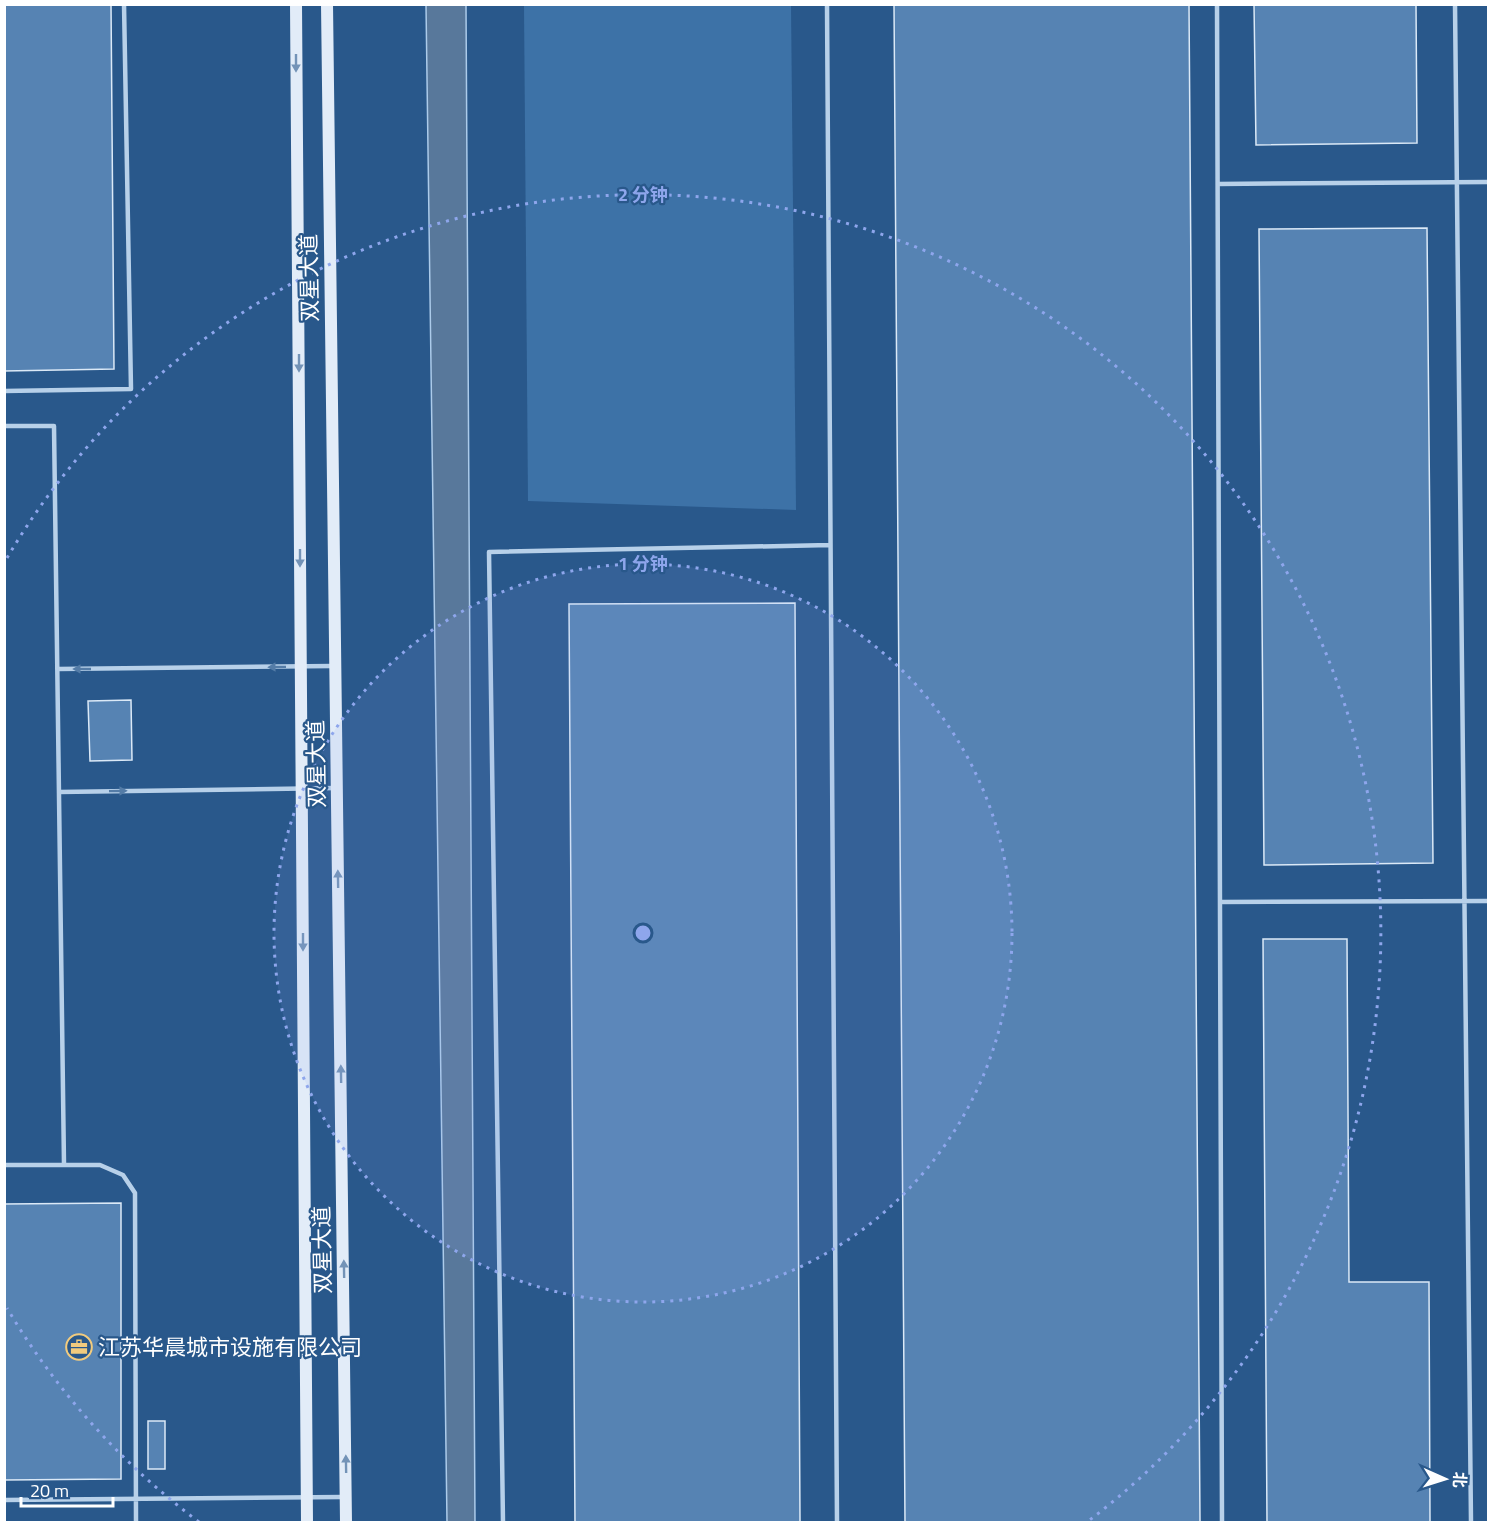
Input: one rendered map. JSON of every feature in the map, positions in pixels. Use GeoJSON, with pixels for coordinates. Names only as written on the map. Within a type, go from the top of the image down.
{"type":"FeatureCollection","features":[{"type":"Feature","properties":{"kind":"street","name":"双星大道"},"geometry":{"type":"LineString","coordinates":[[296,4],[307,1522]]}},
{"type":"Feature","properties":{"kind":"street","name":"双星大道"},"geometry":{"type":"LineString","coordinates":[[327,4],[346,1522]]}},
{"type":"Feature","properties":{"kind":"lane"},"geometry":{"type":"LineString","coordinates":[[4,391],[131,388],[124,4]]}},
{"type":"Feature","properties":{"kind":"lane"},"geometry":{"type":"LineString","coordinates":[[827,4],[837,1522]]}},
{"type":"Feature","properties":{"kind":"lane"},"geometry":{"type":"LineString","coordinates":[[1217,4],[1222,1522]]}},
{"type":"Feature","properties":{"kind":"lane"},"geometry":{"type":"LineString","coordinates":[[1455,4],[1471,1522]]}},
{"type":"Feature","properties":{"kind":"lane"},"geometry":{"type":"LineString","coordinates":[[1218,184],[1488,182]]}},
{"type":"Feature","properties":{"kind":"lane"},"geometry":{"type":"LineString","coordinates":[[4,426],[54,426],[64,1165]]}},
{"type":"Feature","properties":{"kind":"lane"},"geometry":{"type":"LineString","coordinates":[[503,1522],[489,552],[830,545]]}},
{"type":"Feature","properties":{"kind":"lane"},"geometry":{"type":"LineString","coordinates":[[58,669],[335,666]]}},
{"type":"Feature","properties":{"kind":"lane"},"geometry":{"type":"LineString","coordinates":[[59,792],[337,788]]}},
{"type":"Feature","properties":{"kind":"lane"},"geometry":{"type":"LineString","coordinates":[[1220,902],[1488,901]]}},
{"type":"Feature","properties":{"kind":"lane"},"geometry":{"type":"LineString","coordinates":[[4,1165],[100,1165],[123,1175],[135,1193],[136,1522]]}},
{"type":"Feature","properties":{"kind":"lane"},"geometry":{"type":"LineString","coordinates":[[4,1500],[346,1497]]}},
{"type":"Feature","properties":{"kind":"shaded area"},"geometry":{"type":"Polygon","coordinates":[[[426,5],[466,5],[475,1522],[447,1522],[426,5]]]}},
{"type":"Feature","properties":{"kind":"shaded area"},"geometry":{"type":"Polygon","coordinates":[[[524,5],[791,5],[796,510],[528,501],[524,5]]]}},
{"type":"Feature","properties":{"kind":"building"},"geometry":{"type":"Polygon","coordinates":[[[4,4],[111,4],[114,369],[4,371],[4,4]]]}},
{"type":"Feature","properties":{"kind":"building"},"geometry":{"type":"Polygon","coordinates":[[[894,4],[1189,4],[1200,1522],[905,1522],[894,4]]]}},
{"type":"Feature","properties":{"kind":"building"},"geometry":{"type":"Polygon","coordinates":[[[1254,4],[1416,4],[1417,143],[1256,145],[1254,4]]]}},
{"type":"Feature","properties":{"kind":"building"},"geometry":{"type":"Polygon","coordinates":[[[1427,228],[1433,863],[1264,865],[1259,229],[1427,228]]]}},
{"type":"Feature","properties":{"kind":"building"},"geometry":{"type":"Polygon","coordinates":[[[795,603],[800,1522],[575,1522],[569,604],[795,603]]]}},
{"type":"Feature","properties":{"kind":"building"},"geometry":{"type":"Polygon","coordinates":[[[131,700],[132,760],[90,761],[88,701],[131,700]]]}},
{"type":"Feature","properties":{"kind":"building"},"geometry":{"type":"Polygon","coordinates":[[[1263,939],[1347,939],[1349,1282],[1429,1282],[1430,1522],[1267,1522],[1263,939]]]}},
{"type":"Feature","properties":{"kind":"building"},"geometry":{"type":"Polygon","coordinates":[[[121,1203],[121,1479],[4,1480],[4,1204],[121,1203]]]}},
{"type":"Feature","properties":{"kind":"building"},"geometry":{"type":"Polygon","coordinates":[[[148,1421],[165,1421],[165,1469],[148,1469],[148,1421]]]}},
{"type":"Feature","properties":{"kind":"place","name":"江苏华晨城市设施有限公司"},"geometry":{"type":"Point","coordinates":[79,1347]}}]}
